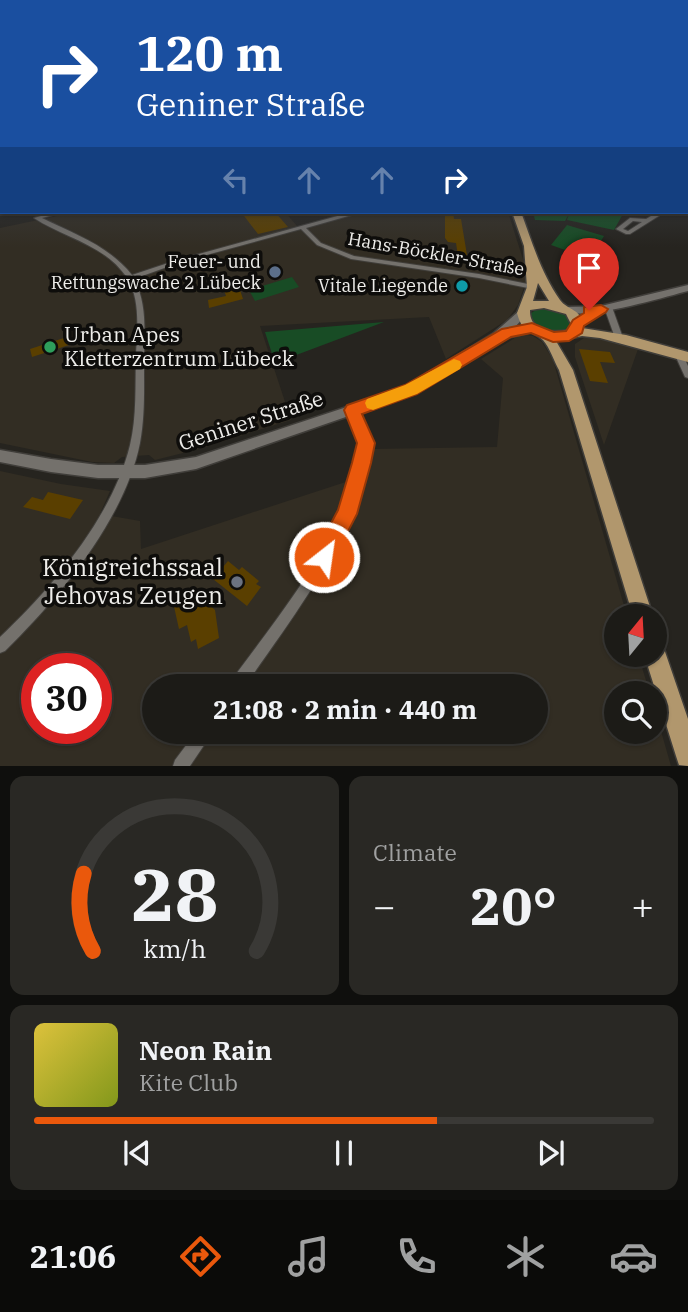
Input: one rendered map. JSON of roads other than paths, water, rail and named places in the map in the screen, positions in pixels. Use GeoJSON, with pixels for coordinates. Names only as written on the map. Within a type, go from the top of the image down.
{"type":"FeatureCollection","features":[{"type":"Feature","properties":{"kind":"main road"},"geometry":{"type":"LineString","coordinates":[[517,214],[545,287],[571,321],[632,341]]}},
{"type":"Feature","properties":{"kind":"main road"},"geometry":{"type":"LineString","coordinates":[[528,247],[533,287],[526,310],[532,328],[546,335],[566,369],[639,604]]}},
{"type":"Feature","properties":{"kind":"main road"},"geometry":{"type":"LineString","coordinates":[[546,335],[571,321],[605,308],[685,290]]}},
{"type":"Feature","properties":{"kind":"main road"},"geometry":{"type":"LineString","coordinates":[[526,310],[541,303],[571,321],[683,356]]}},
{"type":"Feature","properties":{"kind":"main road"},"geometry":{"type":"LineString","coordinates":[[571,321],[605,308]]}},
{"type":"Feature","properties":{"kind":"main road","name":"Geniner Straße"},"geometry":{"type":"LineString","coordinates":[[0,456],[86,472],[125,474],[160,471],[195,463],[411,390],[498,336],[526,310]]}},
{"type":"Feature","properties":{"kind":"main road"},"geometry":{"type":"LineString","coordinates":[[566,369],[571,321]]}},
{"type":"Feature","properties":{"kind":"main road","name":"Geniner Straße"},"geometry":{"type":"LineString","coordinates":[[498,336],[532,328]]}},
{"type":"Feature","properties":{"kind":"main road"},"geometry":{"type":"LineString","coordinates":[[659,667],[688,756]]}},
{"type":"Feature","properties":{"kind":"street"},"geometry":{"type":"LineString","coordinates":[[0,646],[54,588],[84,548],[113,501],[133,454],[138,417],[141,307],[131,278],[94,247],[37,218],[53,214]]}},
{"type":"Feature","properties":{"kind":"street"},"geometry":{"type":"LineString","coordinates":[[131,278],[179,261],[349,214]]}},
{"type":"Feature","properties":{"kind":"street"},"geometry":{"type":"LineString","coordinates":[[647,221],[659,214]]}},
{"type":"Feature","properties":{"kind":"street","name":"Hans-Böckler-Straße"},"geometry":{"type":"LineString","coordinates":[[302,227],[319,244],[353,258],[479,276],[533,287]]}},
{"type":"Feature","properties":{"kind":"street"},"geometry":{"type":"LineString","coordinates":[[605,308],[618,335]]}},
{"type":"Feature","properties":{"kind":"street"},"geometry":{"type":"LineString","coordinates":[[683,356],[688,375]]}},
{"type":"Feature","properties":{"kind":"street"},"geometry":{"type":"LineString","coordinates":[[244,674],[332,545],[347,514],[358,484],[366,443],[353,410]]}},
{"type":"Feature","properties":{"kind":"street"},"geometry":{"type":"LineString","coordinates":[[181,766],[197,744]]}},
{"type":"Feature","properties":{"kind":"place","name":"Feuer- und Rettungswache 2 Lübeck"},"geometry":{"type":"Point","coordinates":[275,272]}},
{"type":"Feature","properties":{"kind":"place","name":"Vitale Liegende"},"geometry":{"type":"Point","coordinates":[462,286]}},
{"type":"Feature","properties":{"kind":"place","name":"Urban Apes Kletterzentrum Lübeck"},"geometry":{"type":"Point","coordinates":[50,347]}},
{"type":"Feature","properties":{"kind":"place","name":"Königreichssaal Jehovas Zeugen"},"geometry":{"type":"Point","coordinates":[237,582]}}]}
